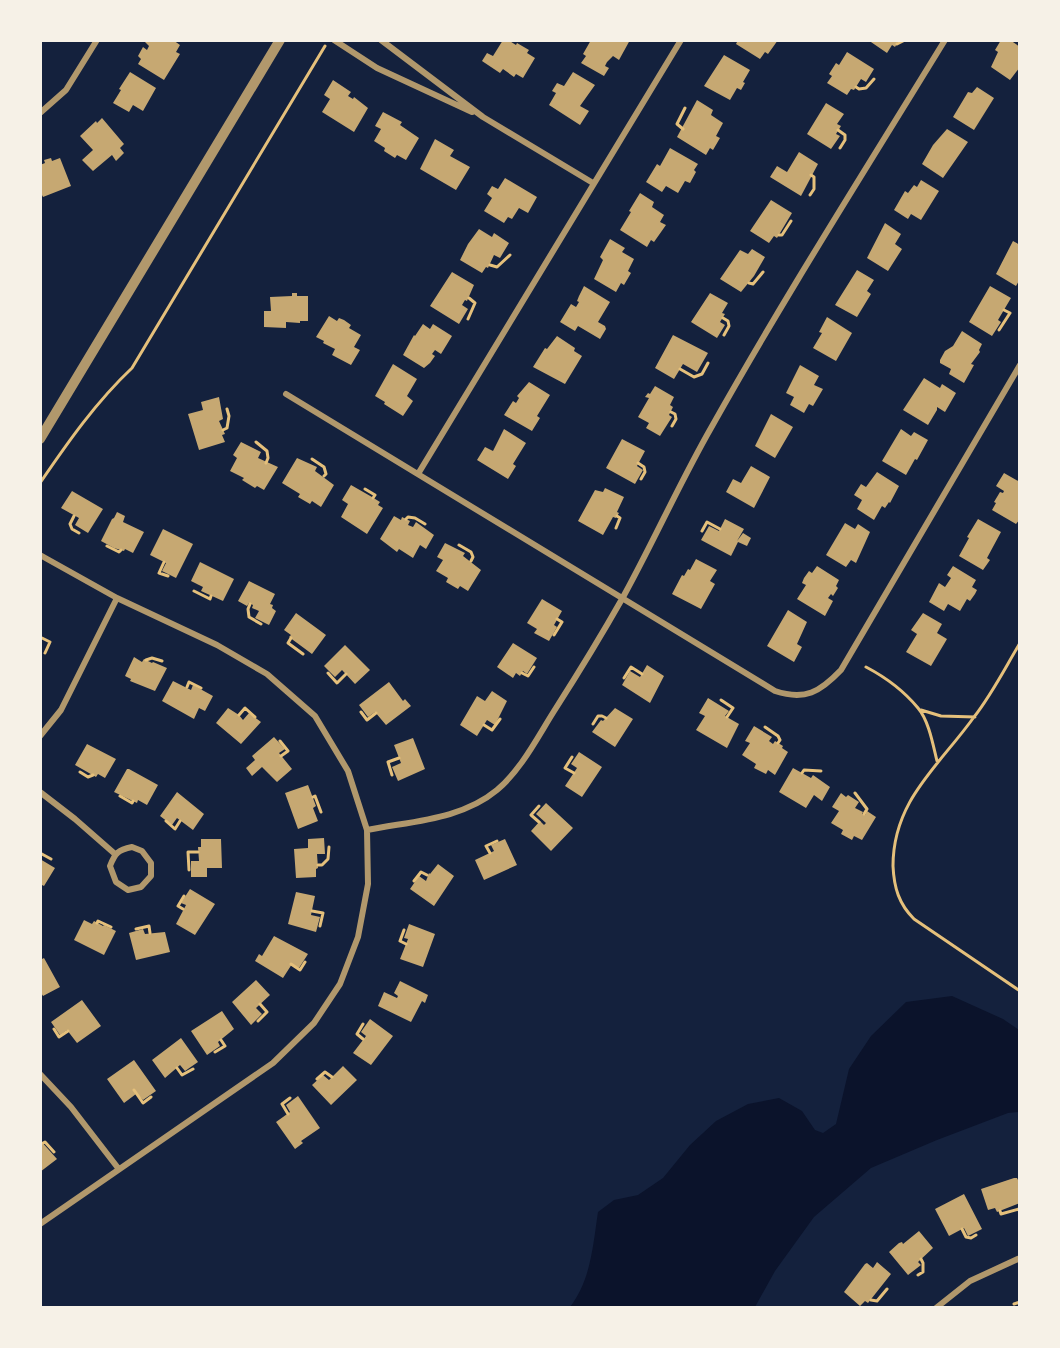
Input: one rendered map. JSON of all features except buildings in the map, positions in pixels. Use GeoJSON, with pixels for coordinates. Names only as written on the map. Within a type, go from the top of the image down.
{"type":"FeatureCollection","features":[{"type":"Feature","properties":{"kind":"street"},"geometry":{"type":"LineString","coordinates":[[40,113],[66,90],[97,40]]}},
{"type":"Feature","properties":{"kind":"street"},"geometry":{"type":"LineString","coordinates":[[40,439],[280,40]]}},
{"type":"Feature","properties":{"kind":"street"},"geometry":{"type":"LineString","coordinates":[[334,40],[377,68],[483,117],[594,183]]}},
{"type":"Feature","properties":{"kind":"street"},"geometry":{"type":"LineString","coordinates":[[381,40],[483,117]]}},
{"type":"Feature","properties":{"kind":"street"},"geometry":{"type":"LineString","coordinates":[[418,474],[681,40]]}},
{"type":"Feature","properties":{"kind":"street"},"geometry":{"type":"LineString","coordinates":[[367,830],[462,811],[480,803],[498,789],[519,767],[591,654],[710,429],[815,249],[945,40]]}},
{"type":"Feature","properties":{"kind":"street"},"geometry":{"type":"LineString","coordinates":[[286,394],[775,691],[797,695],[820,689],[841,670],[1020,365]]}},
{"type":"Feature","properties":{"kind":"street"},"geometry":{"type":"LineString","coordinates":[[40,555],[117,598],[217,645],[267,674],[315,716],[348,771],[367,830],[368,884],[360,932],[340,984],[314,1023],[273,1063],[40,1224]]}},
{"type":"Feature","properties":{"kind":"street"},"geometry":{"type":"LineString","coordinates":[[40,736],[61,710],[117,598]]}},
{"type":"Feature","properties":{"kind":"street"},"geometry":{"type":"LineString","coordinates":[[40,792],[115,854]]}},
{"type":"Feature","properties":{"kind":"street"},"geometry":{"type":"LineString","coordinates":[[132,847],[142,851],[152,863],[151,876],[141,887],[128,890],[116,882],[110,866],[115,854],[132,847]]}},
{"type":"Feature","properties":{"kind":"street"},"geometry":{"type":"LineString","coordinates":[[40,1074],[71,1107],[118,1168]]}},
{"type":"Feature","properties":{"kind":"street"},"geometry":{"type":"LineString","coordinates":[[936,1308],[970,1281],[1020,1258]]}},
{"type":"Feature","properties":{"kind":"path"},"geometry":{"type":"LineString","coordinates":[[897,44],[905,40]]}},
{"type":"Feature","properties":{"kind":"path"},"geometry":{"type":"LineString","coordinates":[[40,483],[69,440],[110,389],[132,368],[324,47]]}},
{"type":"Feature","properties":{"kind":"path"},"geometry":{"type":"LineString","coordinates":[[856,87],[866,88],[874,79]]}},
{"type":"Feature","properties":{"kind":"path"},"geometry":{"type":"LineString","coordinates":[[682,129],[677,124],[685,108]]}},
{"type":"Feature","properties":{"kind":"path"},"geometry":{"type":"LineString","coordinates":[[838,130],[845,135],[840,148]]}},
{"type":"Feature","properties":{"kind":"path"},"geometry":{"type":"LineString","coordinates":[[810,195],[814,189],[814,177],[811,175]]}},
{"type":"Feature","properties":{"kind":"path"},"geometry":{"type":"LineString","coordinates":[[779,235],[782,235],[791,222]]}},
{"type":"Feature","properties":{"kind":"path"},"geometry":{"type":"LineString","coordinates":[[490,265],[497,267],[510,255]]}},
{"type":"Feature","properties":{"kind":"path"},"geometry":{"type":"LineString","coordinates":[[749,283],[753,284],[763,272]]}},
{"type":"Feature","properties":{"kind":"path"},"geometry":{"type":"LineString","coordinates":[[468,319],[475,303],[469,298]]}},
{"type":"Feature","properties":{"kind":"path"},"geometry":{"type":"LineString","coordinates":[[999,330],[1010,313],[1004,310]]}},
{"type":"Feature","properties":{"kind":"path"},"geometry":{"type":"LineString","coordinates":[[723,318],[728,321],[729,326],[724,335]]}},
{"type":"Feature","properties":{"kind":"path"},"geometry":{"type":"LineString","coordinates":[[680,369],[694,377],[702,374],[708,363]]}},
{"type":"Feature","properties":{"kind":"path"},"geometry":{"type":"LineString","coordinates":[[223,430],[227,428],[227,409]]}},
{"type":"Feature","properties":{"kind":"path"},"geometry":{"type":"LineString","coordinates":[[671,412],[675,414],[676,419],[672,426]]}},
{"type":"Feature","properties":{"kind":"path"},"geometry":{"type":"LineString","coordinates":[[256,442],[267,451],[266,463]]}},
{"type":"Feature","properties":{"kind":"path"},"geometry":{"type":"LineString","coordinates":[[312,459],[324,466],[326,474],[324,477]]}},
{"type":"Feature","properties":{"kind":"path"},"geometry":{"type":"LineString","coordinates":[[638,463],[644,467],[645,472],[641,479]]}},
{"type":"Feature","properties":{"kind":"path"},"geometry":{"type":"LineString","coordinates":[[365,489],[375,495],[373,498]]}},
{"type":"Feature","properties":{"kind":"path"},"geometry":{"type":"LineString","coordinates":[[74,516],[70,524],[72,530],[79,533]]}},
{"type":"Feature","properties":{"kind":"path"},"geometry":{"type":"LineString","coordinates":[[616,528],[620,521],[617,516]]}},
{"type":"Feature","properties":{"kind":"path"},"geometry":{"type":"LineString","coordinates":[[406,519],[415,518],[425,524]]}},
{"type":"Feature","properties":{"kind":"path"},"geometry":{"type":"LineString","coordinates":[[702,531],[707,522],[720,529]]}},
{"type":"Feature","properties":{"kind":"path"},"geometry":{"type":"LineString","coordinates":[[459,545],[471,552],[473,557],[471,561]]}},
{"type":"Feature","properties":{"kind":"path"},"geometry":{"type":"LineString","coordinates":[[107,546],[119,552],[121,550]]}},
{"type":"Feature","properties":{"kind":"path"},"geometry":{"type":"LineString","coordinates":[[164,562],[159,573],[168,576]]}},
{"type":"Feature","properties":{"kind":"path"},"geometry":{"type":"LineString","coordinates":[[194,591],[210,599],[211,596]]}},
{"type":"Feature","properties":{"kind":"path"},"geometry":{"type":"LineString","coordinates":[[250,604],[249,617],[261,624]]}},
{"type":"Feature","properties":{"kind":"path"},"geometry":{"type":"LineString","coordinates":[[554,635],[562,621],[557,619]]}},
{"type":"Feature","properties":{"kind":"path"},"geometry":{"type":"LineString","coordinates":[[42,638],[50,642],[45,652]]}},
{"type":"Feature","properties":{"kind":"path"},"geometry":{"type":"LineString","coordinates":[[291,638],[288,643],[303,654]]}},
{"type":"Feature","properties":{"kind":"path"},"geometry":{"type":"LineString","coordinates":[[1020,643],[975,717],[937,761],[908,803],[894,846],[893,864],[894,883],[904,909],[925,928],[1020,991]]}},
{"type":"Feature","properties":{"kind":"path"},"geometry":{"type":"LineString","coordinates":[[146,660],[152,658],[162,661]]}},
{"type":"Feature","properties":{"kind":"path"},"geometry":{"type":"LineString","coordinates":[[522,673],[528,676],[534,667]]}},
{"type":"Feature","properties":{"kind":"path"},"geometry":{"type":"LineString","coordinates":[[624,678],[631,667],[642,674]]}},
{"type":"Feature","properties":{"kind":"path"},"geometry":{"type":"LineString","coordinates":[[866,667],[893,685],[919,709],[941,716],[975,717]]}},
{"type":"Feature","properties":{"kind":"path"},"geometry":{"type":"LineString","coordinates":[[328,673],[337,682],[346,674]]}},
{"type":"Feature","properties":{"kind":"path"},"geometry":{"type":"LineString","coordinates":[[187,687],[189,682],[201,687]]}},
{"type":"Feature","properties":{"kind":"path"},"geometry":{"type":"LineString","coordinates":[[721,700],[733,708],[727,717]]}},
{"type":"Feature","properties":{"kind":"path"},"geometry":{"type":"LineString","coordinates":[[239,715],[245,708],[255,717]]}},
{"type":"Feature","properties":{"kind":"path"},"geometry":{"type":"LineString","coordinates":[[919,709],[937,761]]}},
{"type":"Feature","properties":{"kind":"path"},"geometry":{"type":"LineString","coordinates":[[361,712],[367,720],[376,713]]}},
{"type":"Feature","properties":{"kind":"path"},"geometry":{"type":"LineString","coordinates":[[593,724],[598,716],[606,718]]}},
{"type":"Feature","properties":{"kind":"path"},"geometry":{"type":"LineString","coordinates":[[484,725],[492,730],[500,719]]}},
{"type":"Feature","properties":{"kind":"path"},"geometry":{"type":"LineString","coordinates":[[765,728],[778,736],[780,740],[778,743]]}},
{"type":"Feature","properties":{"kind":"path"},"geometry":{"type":"LineString","coordinates":[[280,741],[288,751],[281,756]]}},
{"type":"Feature","properties":{"kind":"path"},"geometry":{"type":"LineString","coordinates":[[572,757],[565,768],[574,773]]}},
{"type":"Feature","properties":{"kind":"path"},"geometry":{"type":"LineString","coordinates":[[393,775],[388,762],[399,758]]}},
{"type":"Feature","properties":{"kind":"path"},"geometry":{"type":"LineString","coordinates":[[802,773],[804,770],[821,771]]}},
{"type":"Feature","properties":{"kind":"path"},"geometry":{"type":"LineString","coordinates":[[80,772],[88,777],[93,775]]}},
{"type":"Feature","properties":{"kind":"path"},"geometry":{"type":"LineString","coordinates":[[855,793],[867,809],[864,814]]}},
{"type":"Feature","properties":{"kind":"path"},"geometry":{"type":"LineString","coordinates":[[120,796],[132,803],[134,801]]}},
{"type":"Feature","properties":{"kind":"path"},"geometry":{"type":"LineString","coordinates":[[313,797],[315,796],[321,812]]}},
{"type":"Feature","properties":{"kind":"path"},"geometry":{"type":"LineString","coordinates":[[539,806],[531,815],[539,822]]}},
{"type":"Feature","properties":{"kind":"path"},"geometry":{"type":"LineString","coordinates":[[166,822],[175,829],[180,821]]}},
{"type":"Feature","properties":{"kind":"path"},"geometry":{"type":"LineString","coordinates":[[490,853],[486,846],[497,842]]}},
{"type":"Feature","properties":{"kind":"path"},"geometry":{"type":"LineString","coordinates":[[318,865],[322,865],[328,859],[328,847]]}},
{"type":"Feature","properties":{"kind":"path"},"geometry":{"type":"LineString","coordinates":[[189,870],[188,852],[198,852]]}},
{"type":"Feature","properties":{"kind":"path"},"geometry":{"type":"LineString","coordinates":[[40,853],[51,858]]}},
{"type":"Feature","properties":{"kind":"path"},"geometry":{"type":"LineString","coordinates":[[414,881],[421,872],[427,875]]}},
{"type":"Feature","properties":{"kind":"path"},"geometry":{"type":"LineString","coordinates":[[183,909],[178,906],[184,896]]}},
{"type":"Feature","properties":{"kind":"path"},"geometry":{"type":"LineString","coordinates":[[312,910],[323,913],[320,926]]}},
{"type":"Feature","properties":{"kind":"path"},"geometry":{"type":"LineString","coordinates":[[97,923],[98,921],[111,927]]}},
{"type":"Feature","properties":{"kind":"path"},"geometry":{"type":"LineString","coordinates":[[136,929],[148,927],[150,933]]}},
{"type":"Feature","properties":{"kind":"path"},"geometry":{"type":"LineString","coordinates":[[404,930],[400,941],[406,944]]}},
{"type":"Feature","properties":{"kind":"path"},"geometry":{"type":"LineString","coordinates":[[291,964],[300,970],[305,962]]}},
{"type":"Feature","properties":{"kind":"path"},"geometry":{"type":"LineString","coordinates":[[258,1021],[267,1012],[260,1004]]}},
{"type":"Feature","properties":{"kind":"path"},"geometry":{"type":"LineString","coordinates":[[363,1024],[357,1034],[363,1039]]}},
{"type":"Feature","properties":{"kind":"path"},"geometry":{"type":"LineString","coordinates":[[54,1029],[59,1037],[68,1031]]}},
{"type":"Feature","properties":{"kind":"path"},"geometry":{"type":"LineString","coordinates":[[215,1053],[225,1046],[220,1040]]}},
{"type":"Feature","properties":{"kind":"path"},"geometry":{"type":"LineString","coordinates":[[177,1068],[182,1075],[193,1068]]}},
{"type":"Feature","properties":{"kind":"path"},"geometry":{"type":"LineString","coordinates":[[316,1079],[325,1072],[332,1077]]}},
{"type":"Feature","properties":{"kind":"path"},"geometry":{"type":"LineString","coordinates":[[134,1090],[143,1102],[151,1097]]}},
{"type":"Feature","properties":{"kind":"path"},"geometry":{"type":"LineString","coordinates":[[288,1114],[282,1104],[290,1098]]}},
{"type":"Feature","properties":{"kind":"path"},"geometry":{"type":"LineString","coordinates":[[43,1143],[45,1142],[54,1152]]}},
{"type":"Feature","properties":{"kind":"path"},"geometry":{"type":"LineString","coordinates":[[1000,1211],[1001,1214],[1019,1209]]}},
{"type":"Feature","properties":{"kind":"path"},"geometry":{"type":"LineString","coordinates":[[962,1229],[966,1237],[976,1235]]}},
{"type":"Feature","properties":{"kind":"path"},"geometry":{"type":"LineString","coordinates":[[918,1275],[922,1272],[921,1259]]}},
{"type":"Feature","properties":{"kind":"path"},"geometry":{"type":"LineString","coordinates":[[871,1300],[877,1301],[887,1289]]}},
{"type":"Feature","properties":{"kind":"path"},"geometry":{"type":"LineString","coordinates":[[1014,1304],[1020,1302]]}},
{"type":"Feature","properties":{"kind":"water"},"geometry":{"type":"Polygon","coordinates":[[[952,996],[1003,1019],[1019,1030],[1019,1112],[1008,1113],[871,1168],[814,1217],[775,1271],[755,1307],[570,1307],[587,1274],[598,1212],[614,1200],[638,1195],[663,1178],[690,1145],[716,1121],[748,1104],[779,1098],[802,1111],[815,1130],[823,1133],[836,1124],[849,1069],[871,1036],[906,1002],[952,996]]]}}]}
